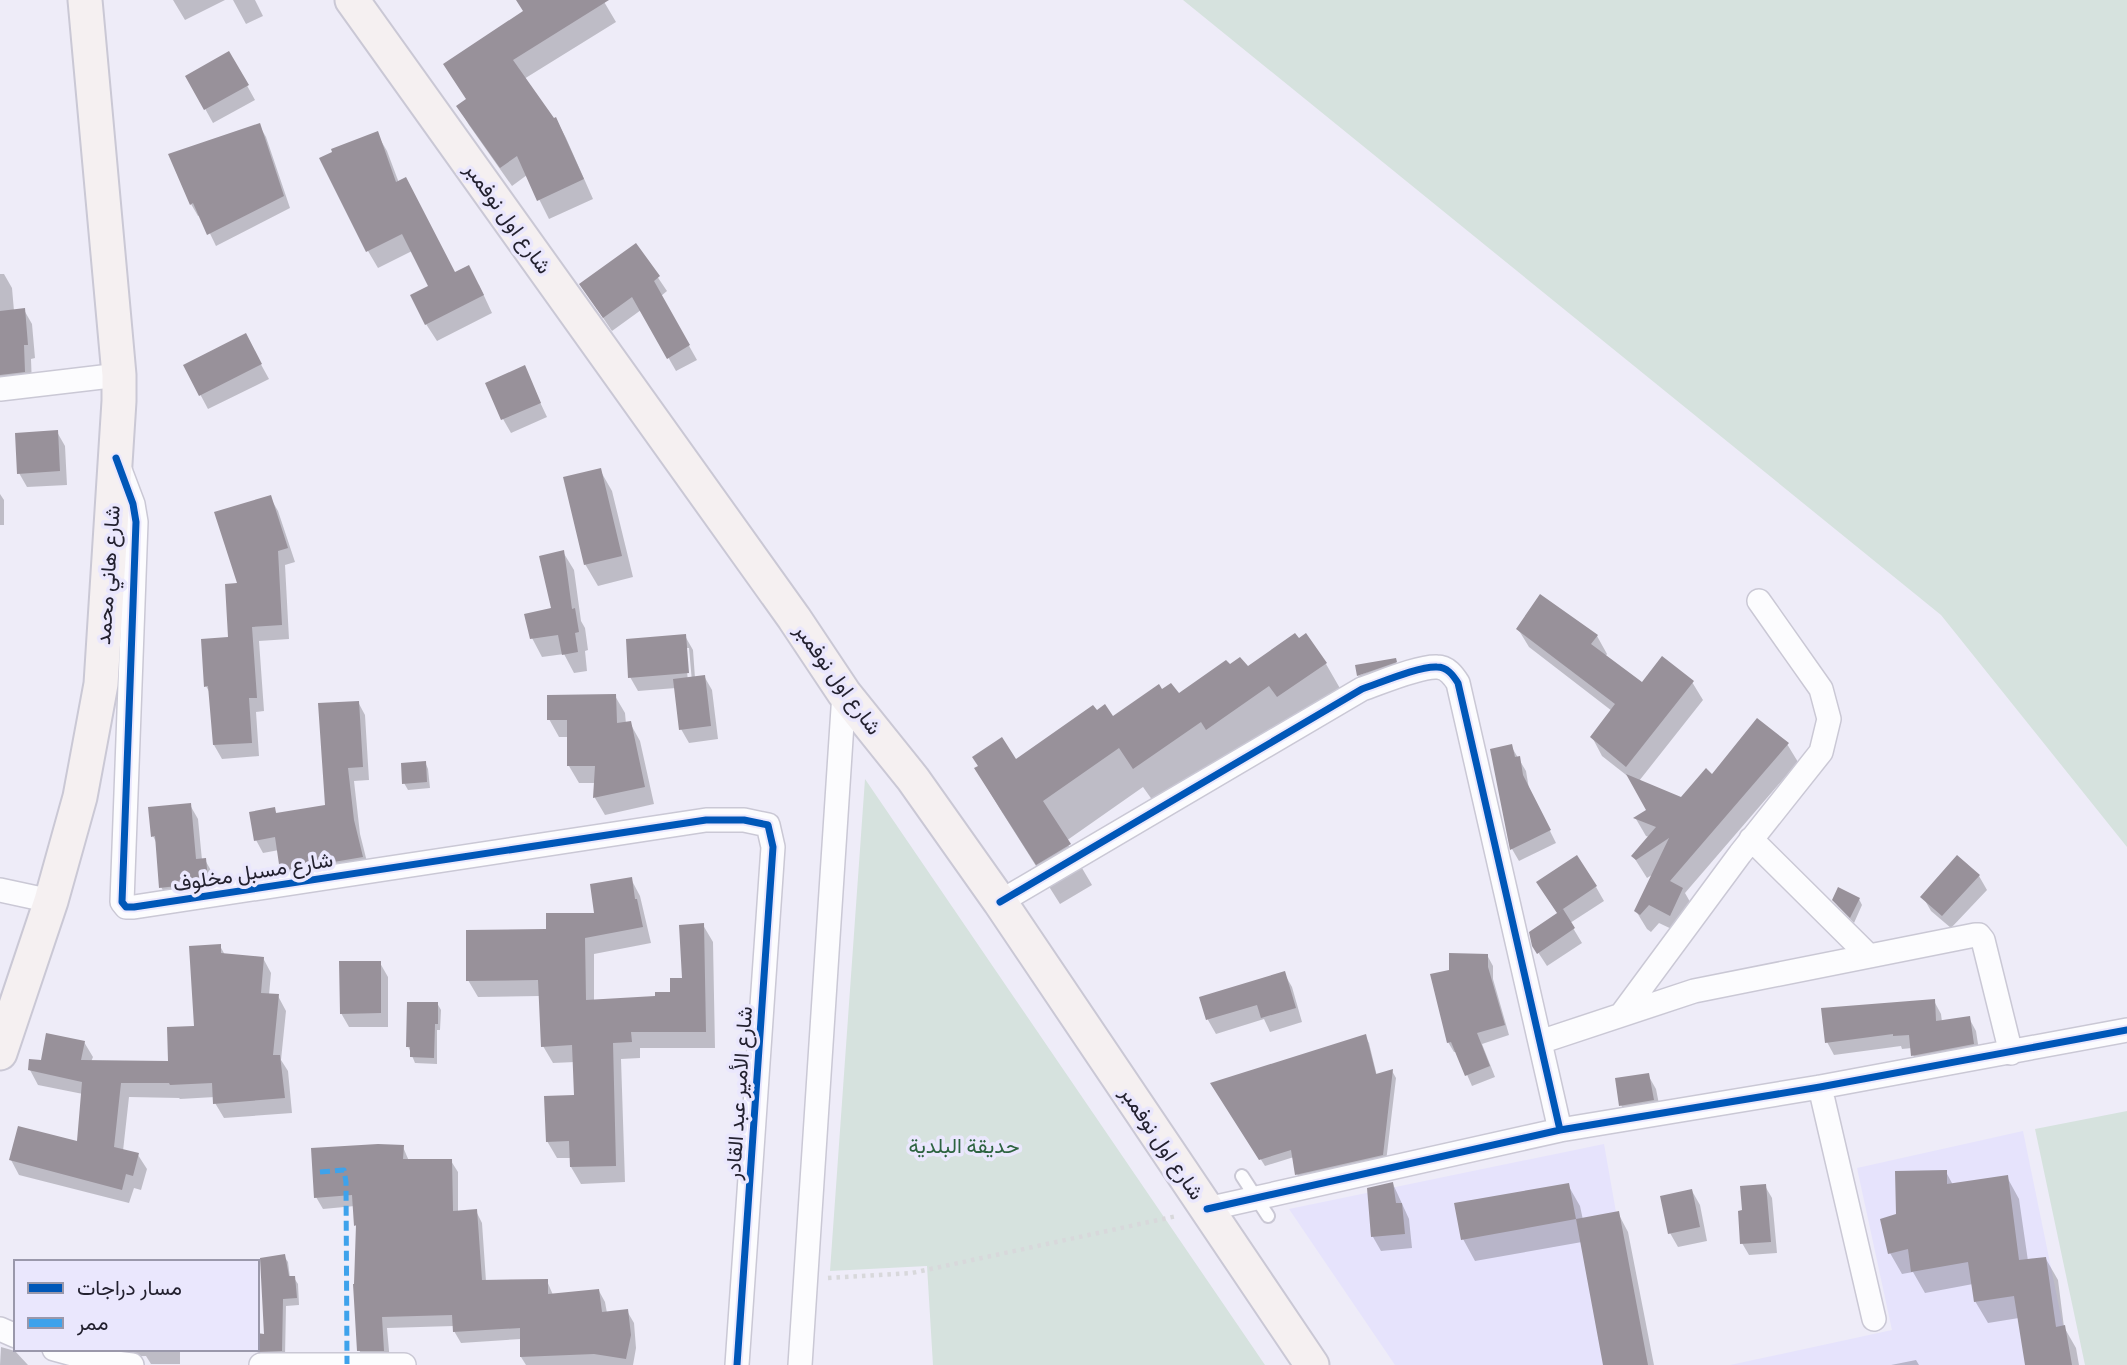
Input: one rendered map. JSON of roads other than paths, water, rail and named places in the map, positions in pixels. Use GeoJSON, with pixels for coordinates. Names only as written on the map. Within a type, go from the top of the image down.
{"type":"FeatureCollection","features":[{"type":"Feature","properties":{"kind":"main road","name":"شارع هاني محمد"},"geometry":{"type":"LineString","coordinates":[[0,1053],[51,901],[80,797],[101,684],[119,375],[85,0]]}},
{"type":"Feature","properties":{"kind":"main road","name":"شارع اول نوفمبر"},"geometry":{"type":"LineString","coordinates":[[352,0],[794,618],[844,693],[913,779],[1000,902],[1312,1365]]}},
{"type":"Feature","properties":{"kind":"street"},"geometry":{"type":"LineString","coordinates":[[0,389],[119,375]]}},
{"type":"Feature","properties":{"kind":"street","name":"شارع مسبل مخلوف"},"geometry":{"type":"LineString","coordinates":[[116,458],[136,522],[122,902],[126,907],[706,820],[744,820],[768,825]]}},
{"type":"Feature","properties":{"kind":"street"},"geometry":{"type":"LineString","coordinates":[[1621,1015],[1751,839],[1821,752],[1829,719],[1821,689],[1759,601]]}},
{"type":"Feature","properties":{"kind":"street"},"geometry":{"type":"LineString","coordinates":[[1000,902],[1362,689],[1438,667],[1451,672],[1458,683],[1560,1130]]}},
{"type":"Feature","properties":{"kind":"street"},"geometry":{"type":"LineString","coordinates":[[800,1365],[844,693]]}},
{"type":"Feature","properties":{"kind":"street","name":"شارع الأمير عبد القادر"},"geometry":{"type":"LineString","coordinates":[[737,1365],[774,847],[768,825]]}},
{"type":"Feature","properties":{"kind":"street"},"geometry":{"type":"LineString","coordinates":[[1751,839],[1869,956]]}},
{"type":"Feature","properties":{"kind":"street"},"geometry":{"type":"LineString","coordinates":[[0,890],[51,901]]}},
{"type":"Feature","properties":{"kind":"street"},"geometry":{"type":"LineString","coordinates":[[1540,1042],[1694,991],[1979,935],[1983,940],[2011,1053]]}},
{"type":"Feature","properties":{"kind":"street"},"geometry":{"type":"LineString","coordinates":[[1207,1209],[1262,1207],[1560,1130],[1820,1087],[2127,1030]]}},
{"type":"Feature","properties":{"kind":"street"},"geometry":{"type":"LineString","coordinates":[[1820,1087],[1874,1319]]}},
{"type":"Feature","properties":{"kind":"street"},"geometry":{"type":"LineString","coordinates":[[62,1351],[99,1361],[132,1365]]}},
{"type":"Feature","properties":{"kind":"street"},"geometry":{"type":"LineString","coordinates":[[261,1365],[404,1365]]}},
{"type":"Feature","properties":{"kind":"lane"},"geometry":{"type":"LineString","coordinates":[[1242,1176],[1262,1207]]}},
{"type":"Feature","properties":{"kind":"park label","name":"حديقة البلدية"},"geometry":{"type":"Point","coordinates":[964,1146]}}]}
